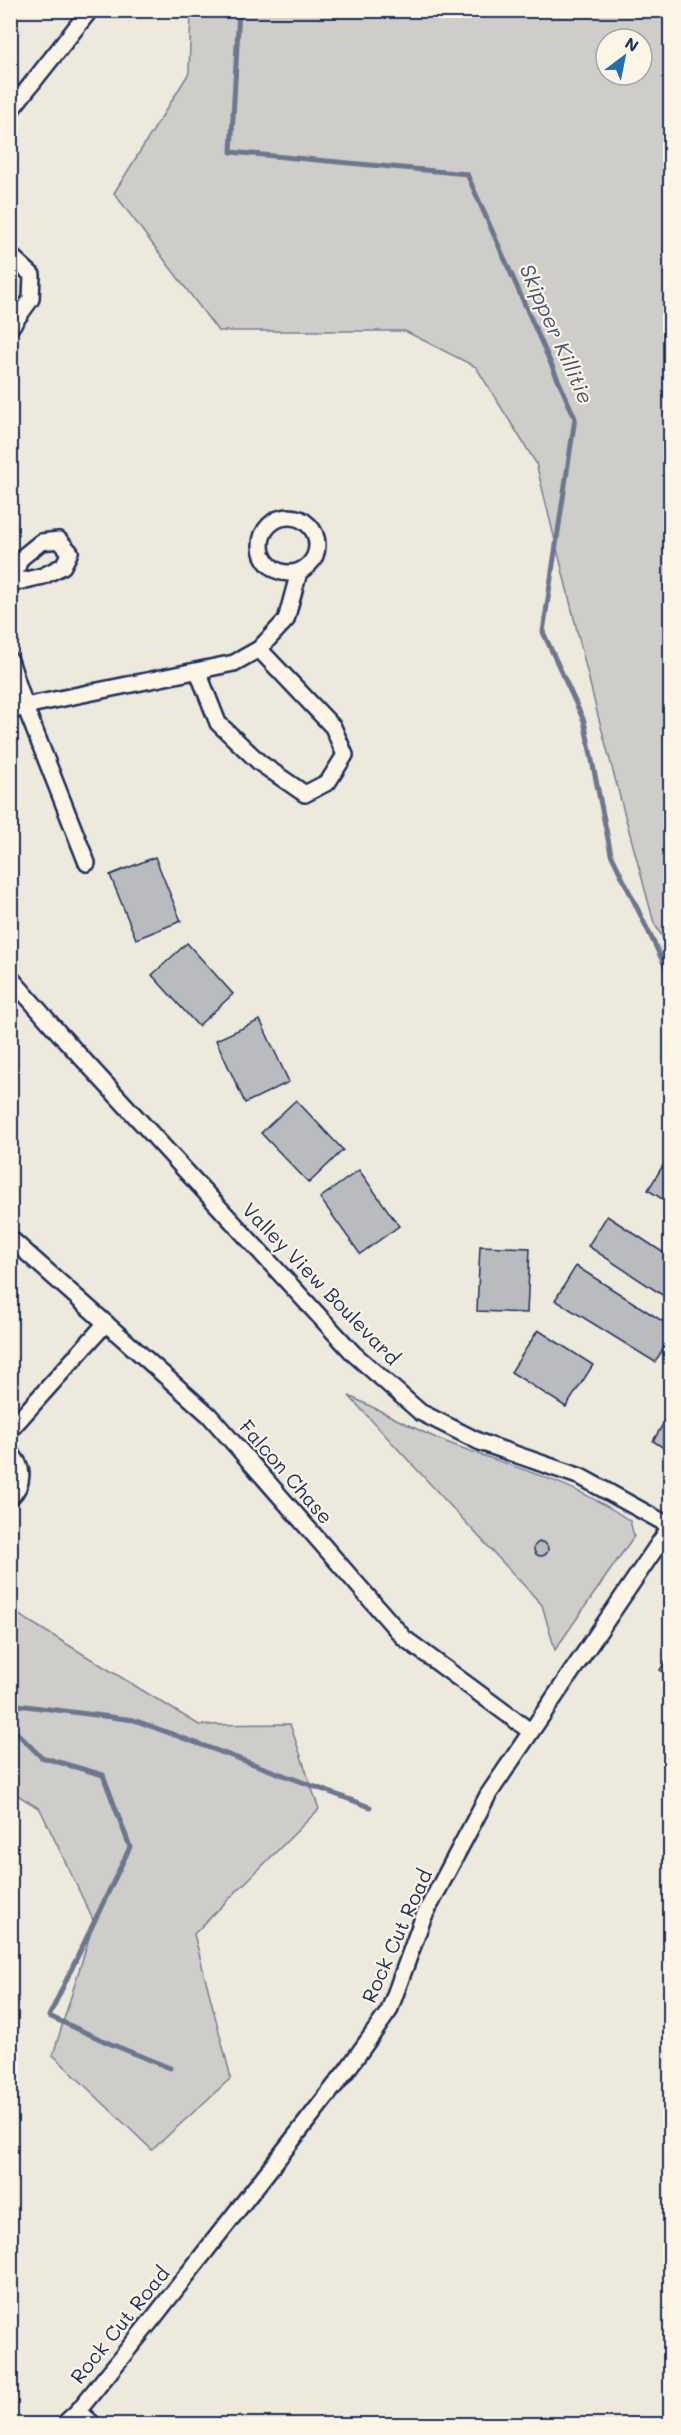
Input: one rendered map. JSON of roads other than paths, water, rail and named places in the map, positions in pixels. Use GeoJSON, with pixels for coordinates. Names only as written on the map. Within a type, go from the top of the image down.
{"type":"FeatureCollection","features":[{"type":"Feature","properties":{"kind":"street"},"geometry":{"type":"LineString","coordinates":[[10,111],[90,10]]}},
{"type":"Feature","properties":{"kind":"street"},"geometry":{"type":"LineString","coordinates":[[10,255],[32,276],[31,299],[10,328]]}},
{"type":"Feature","properties":{"kind":"street"},"geometry":{"type":"LineString","coordinates":[[18,709],[234,663],[259,649],[286,620],[299,572]]}},
{"type":"Feature","properties":{"kind":"street"},"geometry":{"type":"LineString","coordinates":[[198,672],[218,723],[260,763],[305,794],[328,782],[345,755],[333,727],[259,649]]}},
{"type":"Feature","properties":{"kind":"street"},"geometry":{"type":"LineString","coordinates":[[10,660],[18,709],[87,863]]}},
{"type":"Feature","properties":{"kind":"street","name":"Valley View Boulevard"},"geometry":{"type":"LineString","coordinates":[[10,976],[58,1032],[354,1354],[420,1412],[480,1442],[582,1477],[670,1526]]}},
{"type":"Feature","properties":{"kind":"street","name":"Falcon Chase"},"geometry":{"type":"LineString","coordinates":[[10,1238],[209,1415],[404,1638],[530,1731]]}},
{"type":"Feature","properties":{"kind":"street"},"geometry":{"type":"LineString","coordinates":[[10,1430],[106,1323]]}},
{"type":"Feature","properties":{"kind":"street"},"geometry":{"type":"LineString","coordinates":[[10,1453],[20,1466],[22,1475],[17,1492],[10,1498]]}},
{"type":"Feature","properties":{"kind":"street","name":"Rock Cut Road"},"geometry":{"type":"LineString","coordinates":[[64,2424],[78,2411],[155,2316],[340,2079],[389,2011],[423,1918],[488,1795],[670,1526]]}},
{"type":"Feature","properties":{"kind":"street"},"geometry":{"type":"LineString","coordinates":[[78,2411],[93,2424]]}},
{"type":"Feature","properties":{"kind":"waterway","name":"Skipper Killitie"},"geometry":{"type":"LineString","coordinates":[[239,10],[231,152],[467,174],[575,418],[543,632],[584,721],[611,854],[670,976]]}},
{"type":"Feature","properties":{"kind":"waterway"},"geometry":{"type":"LineString","coordinates":[[10,1704],[134,1720],[370,1807]]}},
{"type":"Feature","properties":{"kind":"waterway"},"geometry":{"type":"LineString","coordinates":[[10,1726],[41,1757],[103,1775],[130,1847],[49,2016],[170,2068]]}}]}
